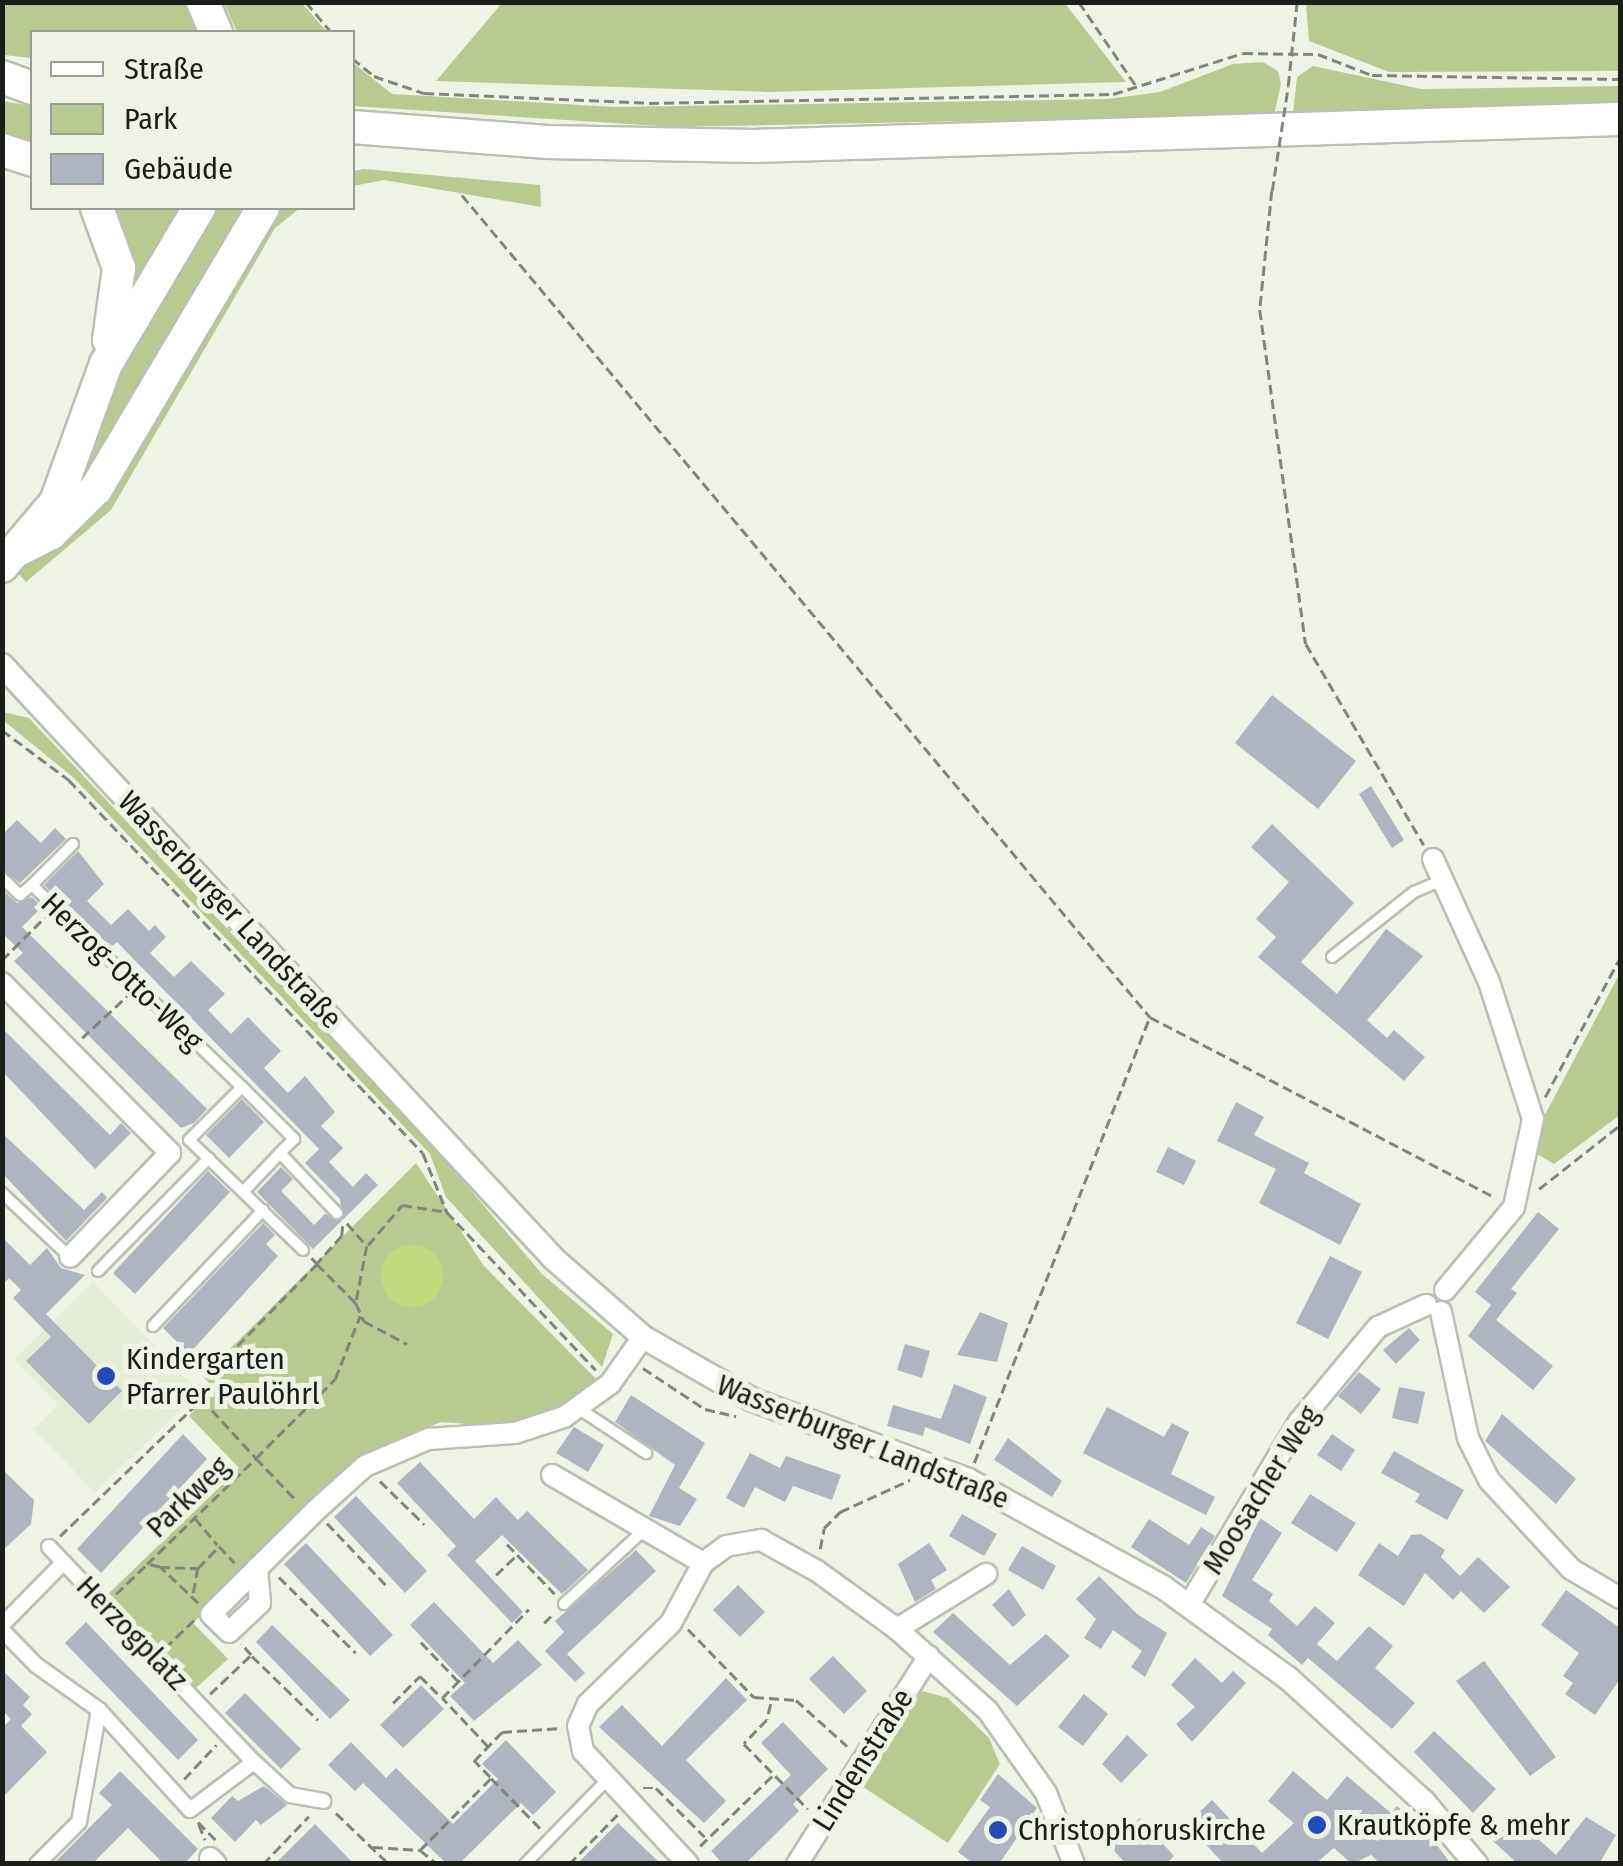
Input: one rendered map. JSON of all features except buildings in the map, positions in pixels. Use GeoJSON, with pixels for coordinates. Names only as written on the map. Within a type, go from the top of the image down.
{"type":"FeatureCollection","features":[{"type":"Feature","properties":{"kind":"highway"},"geometry":{"type":"LineString","coordinates":[[203,2],[215,30]]}},
{"type":"Feature","properties":{"kind":"highway"},"geometry":{"type":"LineString","coordinates":[[2,76],[30,90]]}},
{"type":"Feature","properties":{"kind":"highway"},"geometry":{"type":"LineString","coordinates":[[2,90],[30,91]]}},
{"type":"Feature","properties":{"kind":"highway"},"geometry":{"type":"LineString","coordinates":[[355,128],[664,146],[900,144],[1620,118]]}},
{"type":"Feature","properties":{"kind":"highway"},"geometry":{"type":"LineString","coordinates":[[355,146],[438,135]]}},
{"type":"Feature","properties":{"kind":"highway"},"geometry":{"type":"LineString","coordinates":[[2,150],[30,159]]}},
{"type":"Feature","properties":{"kind":"highway"},"geometry":{"type":"LineString","coordinates":[[11,558],[68,478],[106,364],[119,268],[98,210]]}},
{"type":"Feature","properties":{"kind":"highway"},"geometry":{"type":"LineString","coordinates":[[106,364],[198,210]]}},
{"type":"Feature","properties":{"kind":"highway"},"geometry":{"type":"LineString","coordinates":[[11,558],[51,533],[96,488],[262,210]]}},
{"type":"Feature","properties":{"kind":"street","name":"Wasserburger Landstraße"},"geometry":{"type":"LineString","coordinates":[[2,666],[554,1259],[642,1338],[752,1400],[968,1480],[1081,1537],[1189,1604],[1288,1678],[1424,1802],[1476,1864]]}},
{"type":"Feature","properties":{"kind":"street"},"geometry":{"type":"LineString","coordinates":[[1433,859],[1489,982],[1533,1119],[1516,1180],[1514,1207],[1445,1290],[1450,1303],[1434,1309],[1468,1438],[1489,1480],[1571,1569],[1620,1598]]}},
{"type":"Feature","properties":{"kind":"street"},"geometry":{"type":"LineString","coordinates":[[2,983],[170,1153],[70,1257]]}},
{"type":"Feature","properties":{"kind":"street","name":"Moosacher Weg"},"geometry":{"type":"LineString","coordinates":[[1189,1604],[1299,1422],[1378,1327],[1434,1309]]}},
{"type":"Feature","properties":{"kind":"street"},"geometry":{"type":"LineString","coordinates":[[229,1632],[260,1602],[256,1569],[364,1466],[428,1439],[516,1433],[578,1408],[610,1384],[642,1338]]}},
{"type":"Feature","properties":{"kind":"street"},"geometry":{"type":"LineString","coordinates":[[552,1475],[703,1563],[676,1617],[588,1704],[578,1726],[583,1751],[609,1778],[636,1795],[692,1862]]}},
{"type":"Feature","properties":{"kind":"street","name":"Lindenstraße"},"geometry":{"type":"LineString","coordinates":[[703,1563],[726,1546],[760,1540],[817,1571],[898,1629],[988,1711],[1041,1786],[1074,1864]]}},
{"type":"Feature","properties":{"kind":"street","name":"Herzogplatz"},"geometry":{"type":"LineString","coordinates":[[49,1547],[254,1762],[290,1795],[324,1801]]}},
{"type":"Feature","properties":{"kind":"street","name":"Herzogplatz"},"geometry":{"type":"LineString","coordinates":[[64,1562],[2,1628],[36,1665],[99,1710],[190,1810]]}},
{"type":"Feature","properties":{"kind":"street"},"geometry":{"type":"LineString","coordinates":[[898,1629],[986,1574]]}},
{"type":"Feature","properties":{"kind":"street","name":"Lindenstraße"},"geometry":{"type":"LineString","coordinates":[[797,1864],[929,1656]]}},
{"type":"Feature","properties":{"kind":"street"},"geometry":{"type":"LineString","coordinates":[[37,1864],[79,1822],[99,1710]]}},
{"type":"Feature","properties":{"kind":"street"},"geometry":{"type":"LineString","coordinates":[[190,1810],[254,1762]]}},
{"type":"Feature","properties":{"kind":"lane"},"geometry":{"type":"LineString","coordinates":[[32,884],[73,844]]}},
{"type":"Feature","properties":{"kind":"lane","name":"Herzog-Otto-Weg"},"geometry":{"type":"LineString","coordinates":[[2,878],[20,895],[32,884],[135,988],[242,1086],[294,1139],[280,1153]]}},
{"type":"Feature","properties":{"kind":"lane"},"geometry":{"type":"LineString","coordinates":[[1332,956],[1414,892],[1443,880]]}},
{"type":"Feature","properties":{"kind":"lane"},"geometry":{"type":"LineString","coordinates":[[170,1153],[189,1140],[242,1086]]}},
{"type":"Feature","properties":{"kind":"lane"},"geometry":{"type":"LineString","coordinates":[[189,1140],[303,1250]]}},
{"type":"Feature","properties":{"kind":"lane"},"geometry":{"type":"LineString","coordinates":[[244,1191],[280,1153],[337,1212]]}},
{"type":"Feature","properties":{"kind":"lane"},"geometry":{"type":"LineString","coordinates":[[98,1271],[209,1158]]}},
{"type":"Feature","properties":{"kind":"lane"},"geometry":{"type":"LineString","coordinates":[[2,1193],[70,1257]]}},
{"type":"Feature","properties":{"kind":"lane"},"geometry":{"type":"LineString","coordinates":[[152,1326],[263,1210]]}},
{"type":"Feature","properties":{"kind":"lane"},"geometry":{"type":"LineString","coordinates":[[578,1408],[646,1453]]}},
{"type":"Feature","properties":{"kind":"lane"},"geometry":{"type":"LineString","coordinates":[[564,1604],[645,1530]]}},
{"type":"Feature","properties":{"kind":"lane"},"geometry":{"type":"LineString","coordinates":[[524,1864],[609,1778]]}},
{"type":"Feature","properties":{"kind":"path"},"geometry":{"type":"LineString","coordinates":[[306,2],[329,30]]}},
{"type":"Feature","properties":{"kind":"path"},"geometry":{"type":"LineString","coordinates":[[1078,2],[1137,87]]}},
{"type":"Feature","properties":{"kind":"path"},"geometry":{"type":"LineString","coordinates":[[1297,2],[1260,310],[1306,644],[1433,859]]}},
{"type":"Feature","properties":{"kind":"path"},"geometry":{"type":"LineString","coordinates":[[355,60],[374,76],[424,93],[648,103],[1113,94],[1243,53],[1318,54],[1372,74],[1620,80]]}},
{"type":"Feature","properties":{"kind":"path"},"geometry":{"type":"LineString","coordinates":[[462,196],[1150,1018],[1514,1207],[1620,1125]]}},
{"type":"Feature","properties":{"kind":"path"},"geometry":{"type":"LineString","coordinates":[[2,730],[68,780],[423,1153],[447,1212],[610,1384]]}},
{"type":"Feature","properties":{"kind":"path"},"geometry":{"type":"LineString","coordinates":[[2,960],[54,907]]}},
{"type":"Feature","properties":{"kind":"path"},"geometry":{"type":"LineString","coordinates":[[1533,1119],[1620,958]]}},
{"type":"Feature","properties":{"kind":"path"},"geometry":{"type":"LineString","coordinates":[[71,1049],[135,988]]}},
{"type":"Feature","properties":{"kind":"path"},"geometry":{"type":"LineString","coordinates":[[968,1480],[1150,1018]]}},
{"type":"Feature","properties":{"kind":"path"},"geometry":{"type":"LineString","coordinates":[[356,1303],[367,1246],[402,1205],[447,1212]]}},
{"type":"Feature","properties":{"kind":"path"},"geometry":{"type":"LineString","coordinates":[[206,1378],[342,1236],[343,1219],[367,1246]]}},
{"type":"Feature","properties":{"kind":"path"},"geometry":{"type":"LineString","coordinates":[[317,1264],[356,1303],[360,1316],[407,1344]]}},
{"type":"Feature","properties":{"kind":"path","name":"Parkweg"},"geometry":{"type":"LineString","coordinates":[[106,1604],[334,1379],[360,1316]]}},
{"type":"Feature","properties":{"kind":"path"},"geometry":{"type":"LineString","coordinates":[[626,1364],[706,1408],[747,1414]]}},
{"type":"Feature","properties":{"kind":"path","name":"Parkweg"},"geometry":{"type":"LineString","coordinates":[[49,1547],[202,1398],[256,1458],[386,1585]]}},
{"type":"Feature","properties":{"kind":"path"},"geometry":{"type":"LineString","coordinates":[[817,1571],[824,1528],[840,1512],[918,1476],[922,1462]]}},
{"type":"Feature","properties":{"kind":"path"},"geometry":{"type":"LineString","coordinates":[[364,1466],[424,1524]]}},
{"type":"Feature","properties":{"kind":"path"},"geometry":{"type":"LineString","coordinates":[[195,1518],[219,1546],[256,1569],[356,1653]]}},
{"type":"Feature","properties":{"kind":"path"},"geometry":{"type":"LineString","coordinates":[[506,1544],[564,1604],[544,1624]]}},
{"type":"Feature","properties":{"kind":"path"},"geometry":{"type":"LineString","coordinates":[[198,1568],[219,1546]]}},
{"type":"Feature","properties":{"kind":"path"},"geometry":{"type":"LineString","coordinates":[[496,1575],[517,1555]]}},
{"type":"Feature","properties":{"kind":"path","name":"Parkweg"},"geometry":{"type":"LineString","coordinates":[[147,1564],[198,1568],[193,1598]]}},
{"type":"Feature","properties":{"kind":"path","name":"Parkweg"},"geometry":{"type":"LineString","coordinates":[[156,1656],[205,1609],[160,1567]]}},
{"type":"Feature","properties":{"kind":"path"},"geometry":{"type":"LineString","coordinates":[[442,1698],[529,1609]]}},
{"type":"Feature","properties":{"kind":"path"},"geometry":{"type":"LineString","coordinates":[[676,1617],[754,1696],[771,1702],[796,1700],[807,1706],[862,1761]]}},
{"type":"Feature","properties":{"kind":"path"},"geometry":{"type":"LineString","coordinates":[[229,1632],[318,1720]]}},
{"type":"Feature","properties":{"kind":"path"},"geometry":{"type":"LineString","coordinates":[[421,1642],[459,1682]]}},
{"type":"Feature","properties":{"kind":"path"},"geometry":{"type":"LineString","coordinates":[[199,1704],[251,1654]]}},
{"type":"Feature","properties":{"kind":"path"},"geometry":{"type":"LineString","coordinates":[[392,1702],[420,1676],[488,1747]]}},
{"type":"Feature","properties":{"kind":"path"},"geometry":{"type":"LineString","coordinates":[[771,1702],[766,1720],[744,1744],[822,1824]]}},
{"type":"Feature","properties":{"kind":"path"},"geometry":{"type":"LineString","coordinates":[[550,1838],[474,1761],[502,1732],[578,1726]]}},
{"type":"Feature","properties":{"kind":"path"},"geometry":{"type":"LineString","coordinates":[[187,1776],[226,1734]]}},
{"type":"Feature","properties":{"kind":"path"},"geometry":{"type":"LineString","coordinates":[[692,1862],[706,1838],[774,1774]]}},
{"type":"Feature","properties":{"kind":"path"},"geometry":{"type":"LineString","coordinates":[[420,1850],[491,1778]]}},
{"type":"Feature","properties":{"kind":"path"},"geometry":{"type":"LineString","coordinates":[[569,1864],[636,1795],[656,1788],[706,1838]]}},
{"type":"Feature","properties":{"kind":"path"},"geometry":{"type":"LineString","coordinates":[[263,1864],[324,1801],[389,1864]]}},
{"type":"Feature","properties":{"kind":"path"},"geometry":{"type":"LineString","coordinates":[[190,1810],[214,1861]]}},
{"type":"Feature","properties":{"kind":"path"},"geometry":{"type":"LineString","coordinates":[[372,1847],[420,1850],[437,1864]]}},
{"type":"Feature","properties":{"kind":"shaded area"},"geometry":{"type":"Polygon","coordinates":[[[412,1245],[434,1254],[443,1276],[434,1298],[412,1307],[390,1298],[381,1276],[390,1254],[412,1245]]]}},
{"type":"Feature","properties":{"kind":"shaded area","name":"Kindergarten Pfarrer Paulöhrl"},"geometry":{"type":"Polygon","coordinates":[[[93,1282],[199,1392],[95,1493],[34,1429],[58,1405],[14,1359],[93,1282]]]}},
{"type":"Feature","properties":{"kind":"green space"},"geometry":{"type":"Polygon","coordinates":[[[1064,2],[1126,82],[768,92],[436,81],[502,3],[1064,2]]]}},
{"type":"Feature","properties":{"kind":"green space"},"geometry":{"type":"Polygon","coordinates":[[[2,3],[185,3],[199,30],[30,30],[30,58],[3,55],[2,3]]]}},
{"type":"Feature","properties":{"kind":"green space"},"geometry":{"type":"Polygon","coordinates":[[[224,3],[302,3],[325,30],[236,30],[224,3]]]}},
{"type":"Feature","properties":{"kind":"green space"},"geometry":{"type":"Polygon","coordinates":[[[1306,3],[1620,3],[1620,71],[1389,72],[1309,41],[1306,3]]]}},
{"type":"Feature","properties":{"kind":"green space"},"geometry":{"type":"Polygon","coordinates":[[[1263,62],[1278,71],[1281,84],[1274,115],[673,127],[355,106],[355,64],[392,94],[616,107],[1108,99],[1160,92],[1233,64],[1263,62]]]}},
{"type":"Feature","properties":{"kind":"green space"},"geometry":{"type":"Polygon","coordinates":[[[1313,66],[1421,89],[1620,86],[1620,105],[1293,113],[1297,77],[1313,66]]]}},
{"type":"Feature","properties":{"kind":"green space"},"geometry":{"type":"Polygon","coordinates":[[[2,101],[30,106],[30,150],[3,142],[2,101]]]}},
{"type":"Feature","properties":{"kind":"green space"},"geometry":{"type":"Polygon","coordinates":[[[355,171],[540,185],[541,207],[384,180],[355,186],[355,171]]]}},
{"type":"Feature","properties":{"kind":"green space"},"geometry":{"type":"Polygon","coordinates":[[[109,210],[187,210],[132,300],[109,210]]]}},
{"type":"Feature","properties":{"kind":"green space"},"geometry":{"type":"Polygon","coordinates":[[[207,210],[246,210],[100,462],[72,497],[123,353],[207,210]]]}},
{"type":"Feature","properties":{"kind":"green space"},"geometry":{"type":"Polygon","coordinates":[[[267,210],[298,210],[275,228],[111,510],[26,582],[16,571],[75,524],[267,210]]]}},
{"type":"Feature","properties":{"kind":"green space"},"geometry":{"type":"Polygon","coordinates":[[[3,712],[29,718],[433,1146],[542,1274],[613,1334],[602,1367],[446,1197],[430,1154],[74,778],[4,721],[3,712]]]}},
{"type":"Feature","properties":{"kind":"green space"},"geometry":{"type":"Polygon","coordinates":[[[1620,973],[1620,1115],[1554,1164],[1534,1152],[1540,1124],[1620,973]]]}},
{"type":"Feature","properties":{"kind":"green space"},"geometry":{"type":"Polygon","coordinates":[[[416,1163],[484,1266],[597,1380],[561,1405],[509,1427],[441,1422],[372,1450],[193,1623],[228,1659],[195,1689],[106,1596],[239,1468],[189,1416],[214,1389],[203,1376],[416,1163]]]}},
{"type":"Feature","properties":{"kind":"green space"},"geometry":{"type":"Polygon","coordinates":[[[922,1691],[948,1698],[989,1738],[1000,1764],[948,1843],[860,1785],[922,1691]]]}},
{"type":"Feature","properties":{"kind":"place","name":"Kindergarten Pfarrer Paulöhrl"},"geometry":{"type":"Point","coordinates":[106,1376]}},
{"type":"Feature","properties":{"kind":"place","name":"Krautköpfe & mehr"},"geometry":{"type":"Point","coordinates":[1317,1825]}},
{"type":"Feature","properties":{"kind":"place","name":"Christophoruskirche"},"geometry":{"type":"Point","coordinates":[998,1830]}}]}
